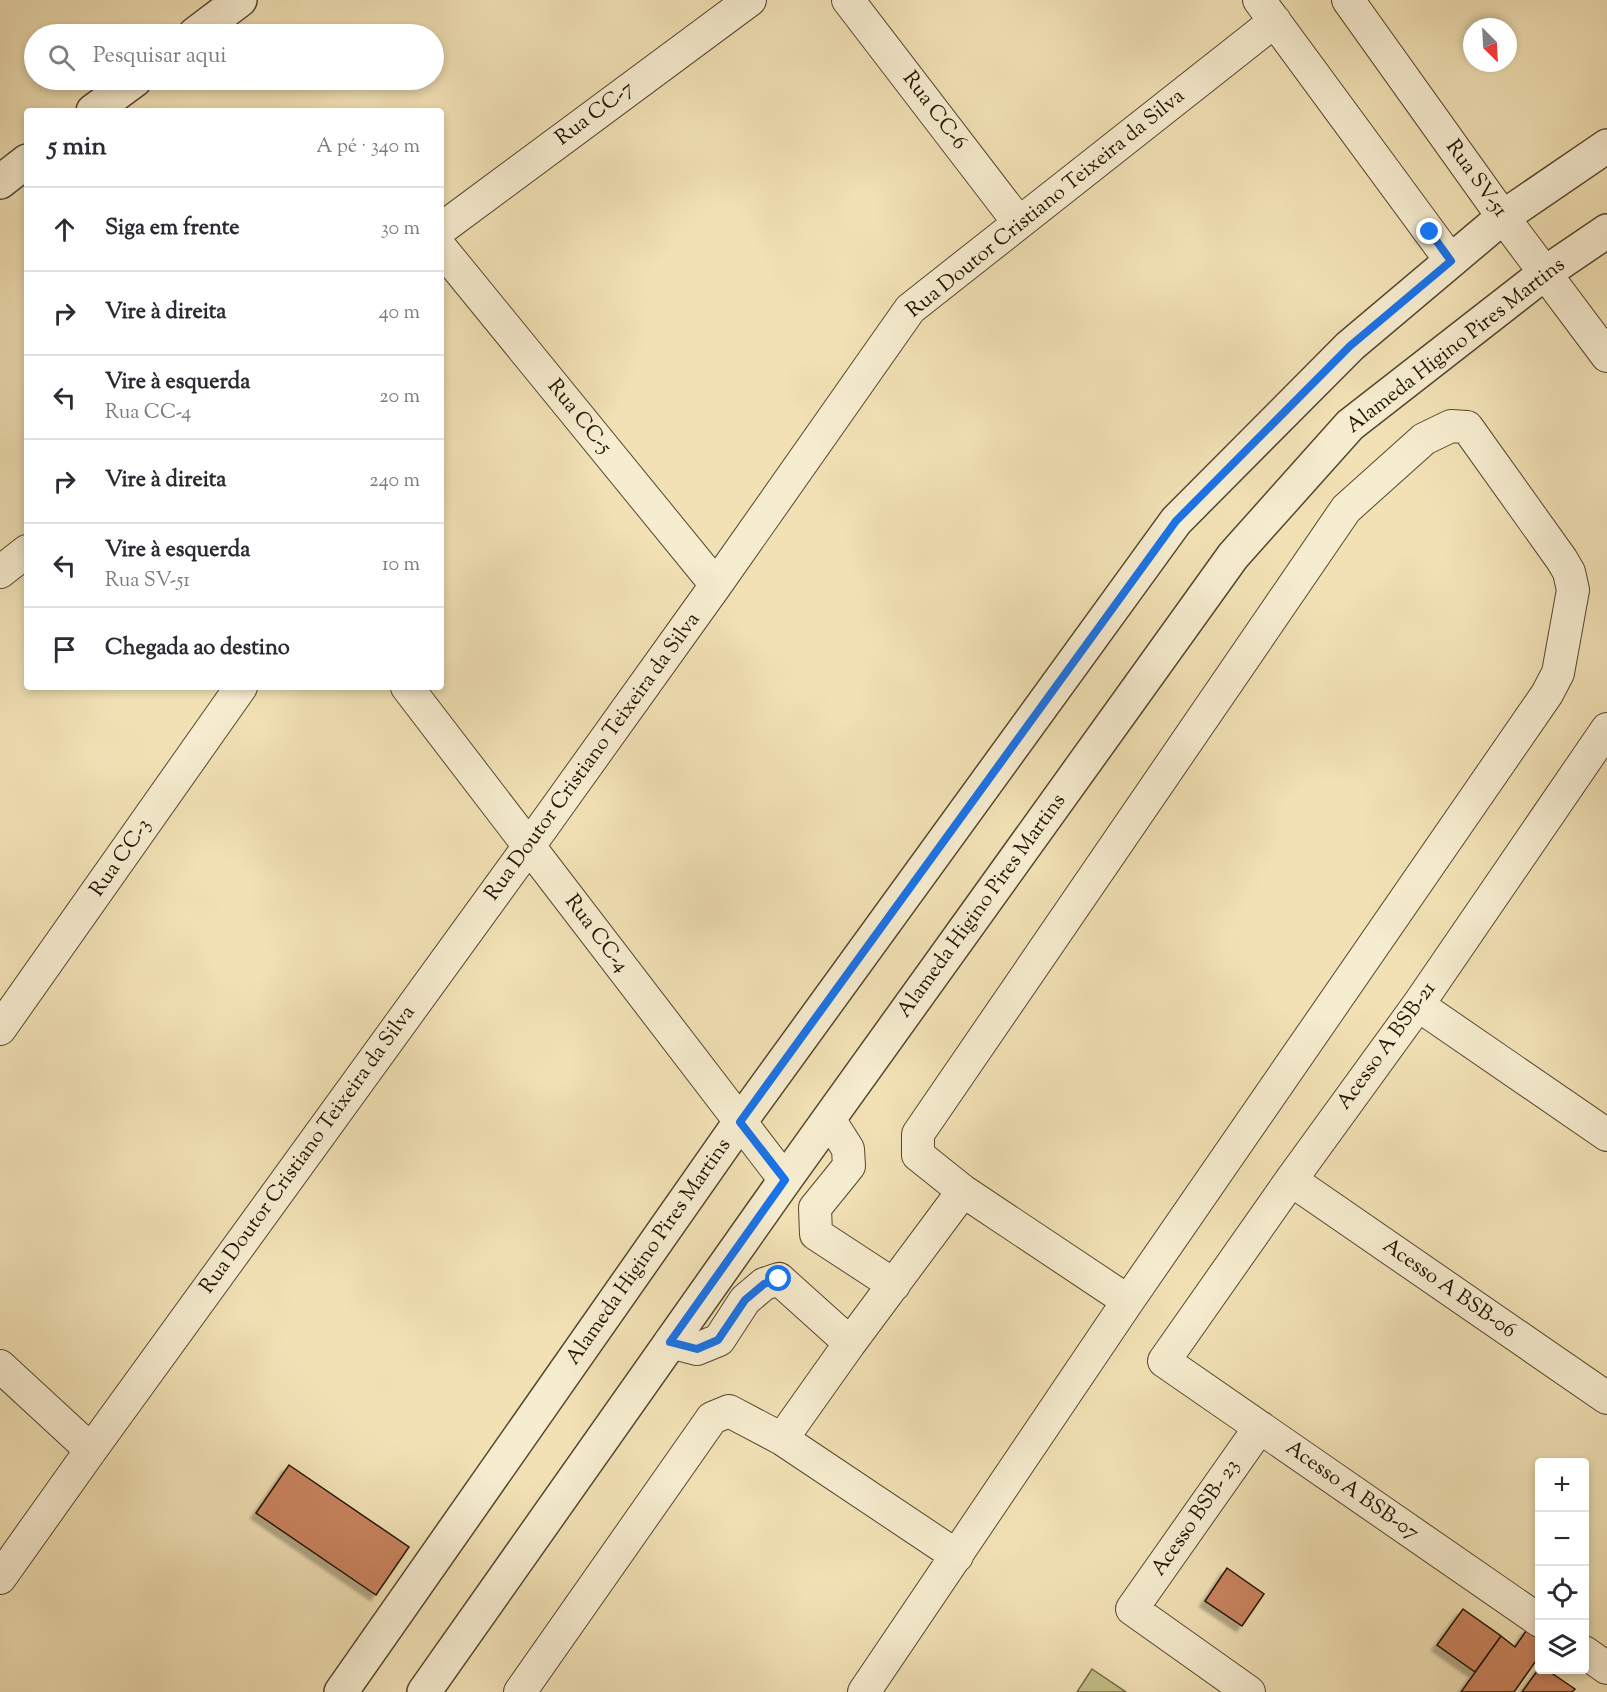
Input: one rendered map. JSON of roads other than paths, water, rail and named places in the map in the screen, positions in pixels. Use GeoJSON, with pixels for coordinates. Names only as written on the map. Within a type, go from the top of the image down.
{"type":"FeatureCollection","features":[{"type":"Feature","properties":{"kind":"street"},"geometry":{"type":"LineString","coordinates":[[208,24],[240,0]]}},
{"type":"Feature","properties":{"kind":"street","name":"Rua CC-7"},"geometry":{"type":"LineString","coordinates":[[444,227],[750,0]]}},
{"type":"Feature","properties":{"kind":"street","name":"Rua CC-6"},"geometry":{"type":"LineString","coordinates":[[848,0],[1019,223]]}},
{"type":"Feature","properties":{"kind":"street","name":"Rua SV-51"},"geometry":{"type":"LineString","coordinates":[[1348,0],[1503,217],[1607,356]]}},
{"type":"Feature","properties":{"kind":"street"},"geometry":{"type":"LineString","coordinates":[[1267,11],[1451,261]]}},
{"type":"Feature","properties":{"kind":"street","name":"Rua Doutor Cristiano Teixeira da Silva"},"geometry":{"type":"LineString","coordinates":[[0,1578],[529,846],[910,309],[1019,223],[1267,11]]}},
{"type":"Feature","properties":{"kind":"street"},"geometry":{"type":"LineString","coordinates":[[97,108],[121,90]]}},
{"type":"Feature","properties":{"kind":"street","name":"Alameda Higino Pires Martins"},"geometry":{"type":"LineString","coordinates":[[341,1692],[740,1122],[1176,521],[1350,346],[1503,217],[1607,146]]}},
{"type":"Feature","properties":{"kind":"street","name":"Alameda Higino Pires Martins"},"geometry":{"type":"LineString","coordinates":[[424,1692],[785,1180],[1233,556],[1350,425],[1545,273],[1607,231]]}},
{"type":"Feature","properties":{"kind":"street","name":"Rua CC-5"},"geometry":{"type":"LineString","coordinates":[[444,252],[716,585]]}},
{"type":"Feature","properties":{"kind":"street"},"geometry":{"type":"LineString","coordinates":[[864,1692],[1128,1301],[1547,694],[1558,673],[1573,590],[1569,572],[1467,427],[1451,426],[1424,439],[1346,509],[918,1134],[918,1155],[963,1191],[1128,1301]]}},
{"type":"Feature","properties":{"kind":"street"},"geometry":{"type":"LineString","coordinates":[[0,572],[24,553]]}},
{"type":"Feature","properties":{"kind":"street","name":"Rua CC-3"},"geometry":{"type":"LineString","coordinates":[[0,1029],[239,690]]}},
{"type":"Feature","properties":{"kind":"street","name":"Rua CC-4"},"geometry":{"type":"LineString","coordinates":[[409,690],[785,1180]]}},
{"type":"Feature","properties":{"kind":"street","name":"Acesso A BSB-21"},"geometry":{"type":"LineString","coordinates":[[1164,1361],[1290,1180],[1418,1005],[1607,729]]}},
{"type":"Feature","properties":{"kind":"street"},"geometry":{"type":"LineString","coordinates":[[1418,1005],[1604,1126]]}},
{"type":"Feature","properties":{"kind":"street"},"geometry":{"type":"LineString","coordinates":[[829,1119],[848,1149],[849,1166],[815,1208],[816,1234],[894,1285]]}},
{"type":"Feature","properties":{"kind":"street","name":"Acesso A BSB-06"},"geometry":{"type":"LineString","coordinates":[[1290,1180],[1607,1398]]}},
{"type":"Feature","properties":{"kind":"street"},"geometry":{"type":"LineString","coordinates":[[782,1439],[963,1191]]}},
{"type":"Feature","properties":{"kind":"street"},"geometry":{"type":"LineString","coordinates":[[670,1342],[697,1349],[718,1340],[745,1300],[764,1284],[779,1279],[850,1343]]}},
{"type":"Feature","properties":{"kind":"street","name":"Acesso A BSB-07"},"geometry":{"type":"LineString","coordinates":[[1164,1361],[1538,1620]]}},
{"type":"Feature","properties":{"kind":"street"},"geometry":{"type":"LineString","coordinates":[[0,1366],[91,1450]]}},
{"type":"Feature","properties":{"kind":"street"},"geometry":{"type":"LineString","coordinates":[[520,1692],[712,1419],[729,1411],[782,1439],[957,1556]]}},
{"type":"Feature","properties":{"kind":"street","name":"Acesso BSB- 23"},"geometry":{"type":"LineString","coordinates":[[1249,1692],[1132,1610],[1260,1427]]}},
{"type":"Feature","properties":{"kind":"street"},"geometry":{"type":"LineString","coordinates":[[1589,1655],[1607,1668]]}}]}
